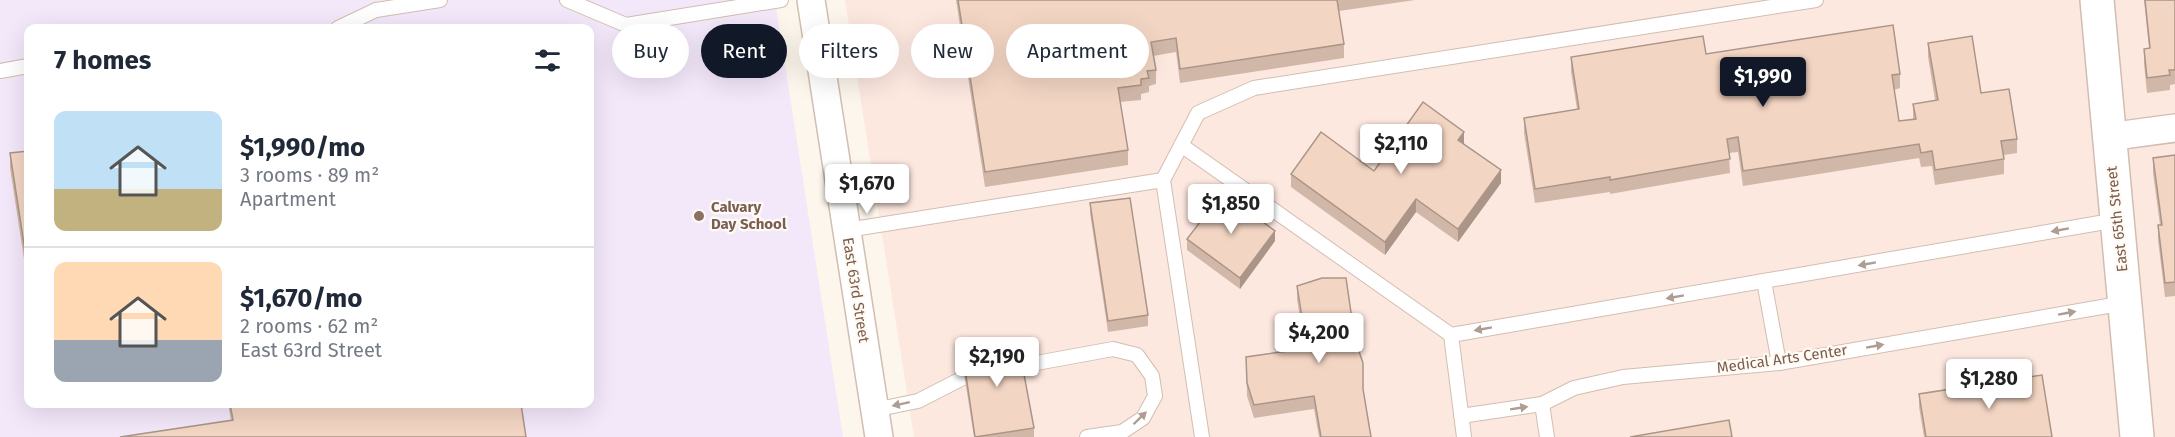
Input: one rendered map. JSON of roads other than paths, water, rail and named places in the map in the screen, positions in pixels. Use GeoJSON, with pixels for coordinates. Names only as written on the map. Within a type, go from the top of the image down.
{"type":"FeatureCollection","features":[{"type":"Feature","properties":{"kind":"street","name":"East 63rd Street"},"geometry":{"type":"LineString","coordinates":[[811,0],[879,437]]}},
{"type":"Feature","properties":{"kind":"street","name":"East 65th Street"},"geometry":{"type":"LineString","coordinates":[[2097,0],[2137,437]]}},
{"type":"Feature","properties":{"kind":"street"},"geometry":{"type":"LineString","coordinates":[[2108,137],[2175,128]]}},
{"type":"Feature","properties":{"kind":"lane"},"geometry":{"type":"LineString","coordinates":[[346,24],[376,10],[440,0]]}},
{"type":"Feature","properties":{"kind":"lane"},"geometry":{"type":"LineString","coordinates":[[567,0],[626,25],[781,0]]}},
{"type":"Feature","properties":{"kind":"lane"},"geometry":{"type":"LineString","coordinates":[[1202,437],[1163,180],[1198,113],[1254,88],[1816,0]]}},
{"type":"Feature","properties":{"kind":"lane"},"geometry":{"type":"LineString","coordinates":[[0,71],[24,67]]}},
{"type":"Feature","properties":{"kind":"lane"},"geometry":{"type":"LineString","coordinates":[[1181,145],[1451,335],[2117,220]]}},
{"type":"Feature","properties":{"kind":"lane"},"geometry":{"type":"LineString","coordinates":[[847,230],[1163,180]]}},
{"type":"Feature","properties":{"kind":"lane"},"geometry":{"type":"LineString","coordinates":[[1764,281],[1779,363]]}},
{"type":"Feature","properties":{"kind":"lane","name":"Medical Arts Center"},"geometry":{"type":"LineString","coordinates":[[1461,416],[1542,404],[1574,388],[1623,377],[1779,363],[2125,303]]}},
{"type":"Feature","properties":{"kind":"lane"},"geometry":{"type":"LineString","coordinates":[[1451,335],[1464,437]]}},
{"type":"Feature","properties":{"kind":"lane"},"geometry":{"type":"LineString","coordinates":[[1020,366],[1113,349],[1137,355],[1152,376],[1155,396],[1143,418],[1122,432],[1087,437]]}},
{"type":"Feature","properties":{"kind":"lane"},"geometry":{"type":"LineString","coordinates":[[874,410],[918,401],[965,377]]}},
{"type":"Feature","properties":{"kind":"lane"},"geometry":{"type":"LineString","coordinates":[[1542,404],[1546,437]]}},
{"type":"Feature","properties":{"kind":"place","name":"Calvary Day School"},"geometry":{"type":"Point","coordinates":[699,216]}}]}
